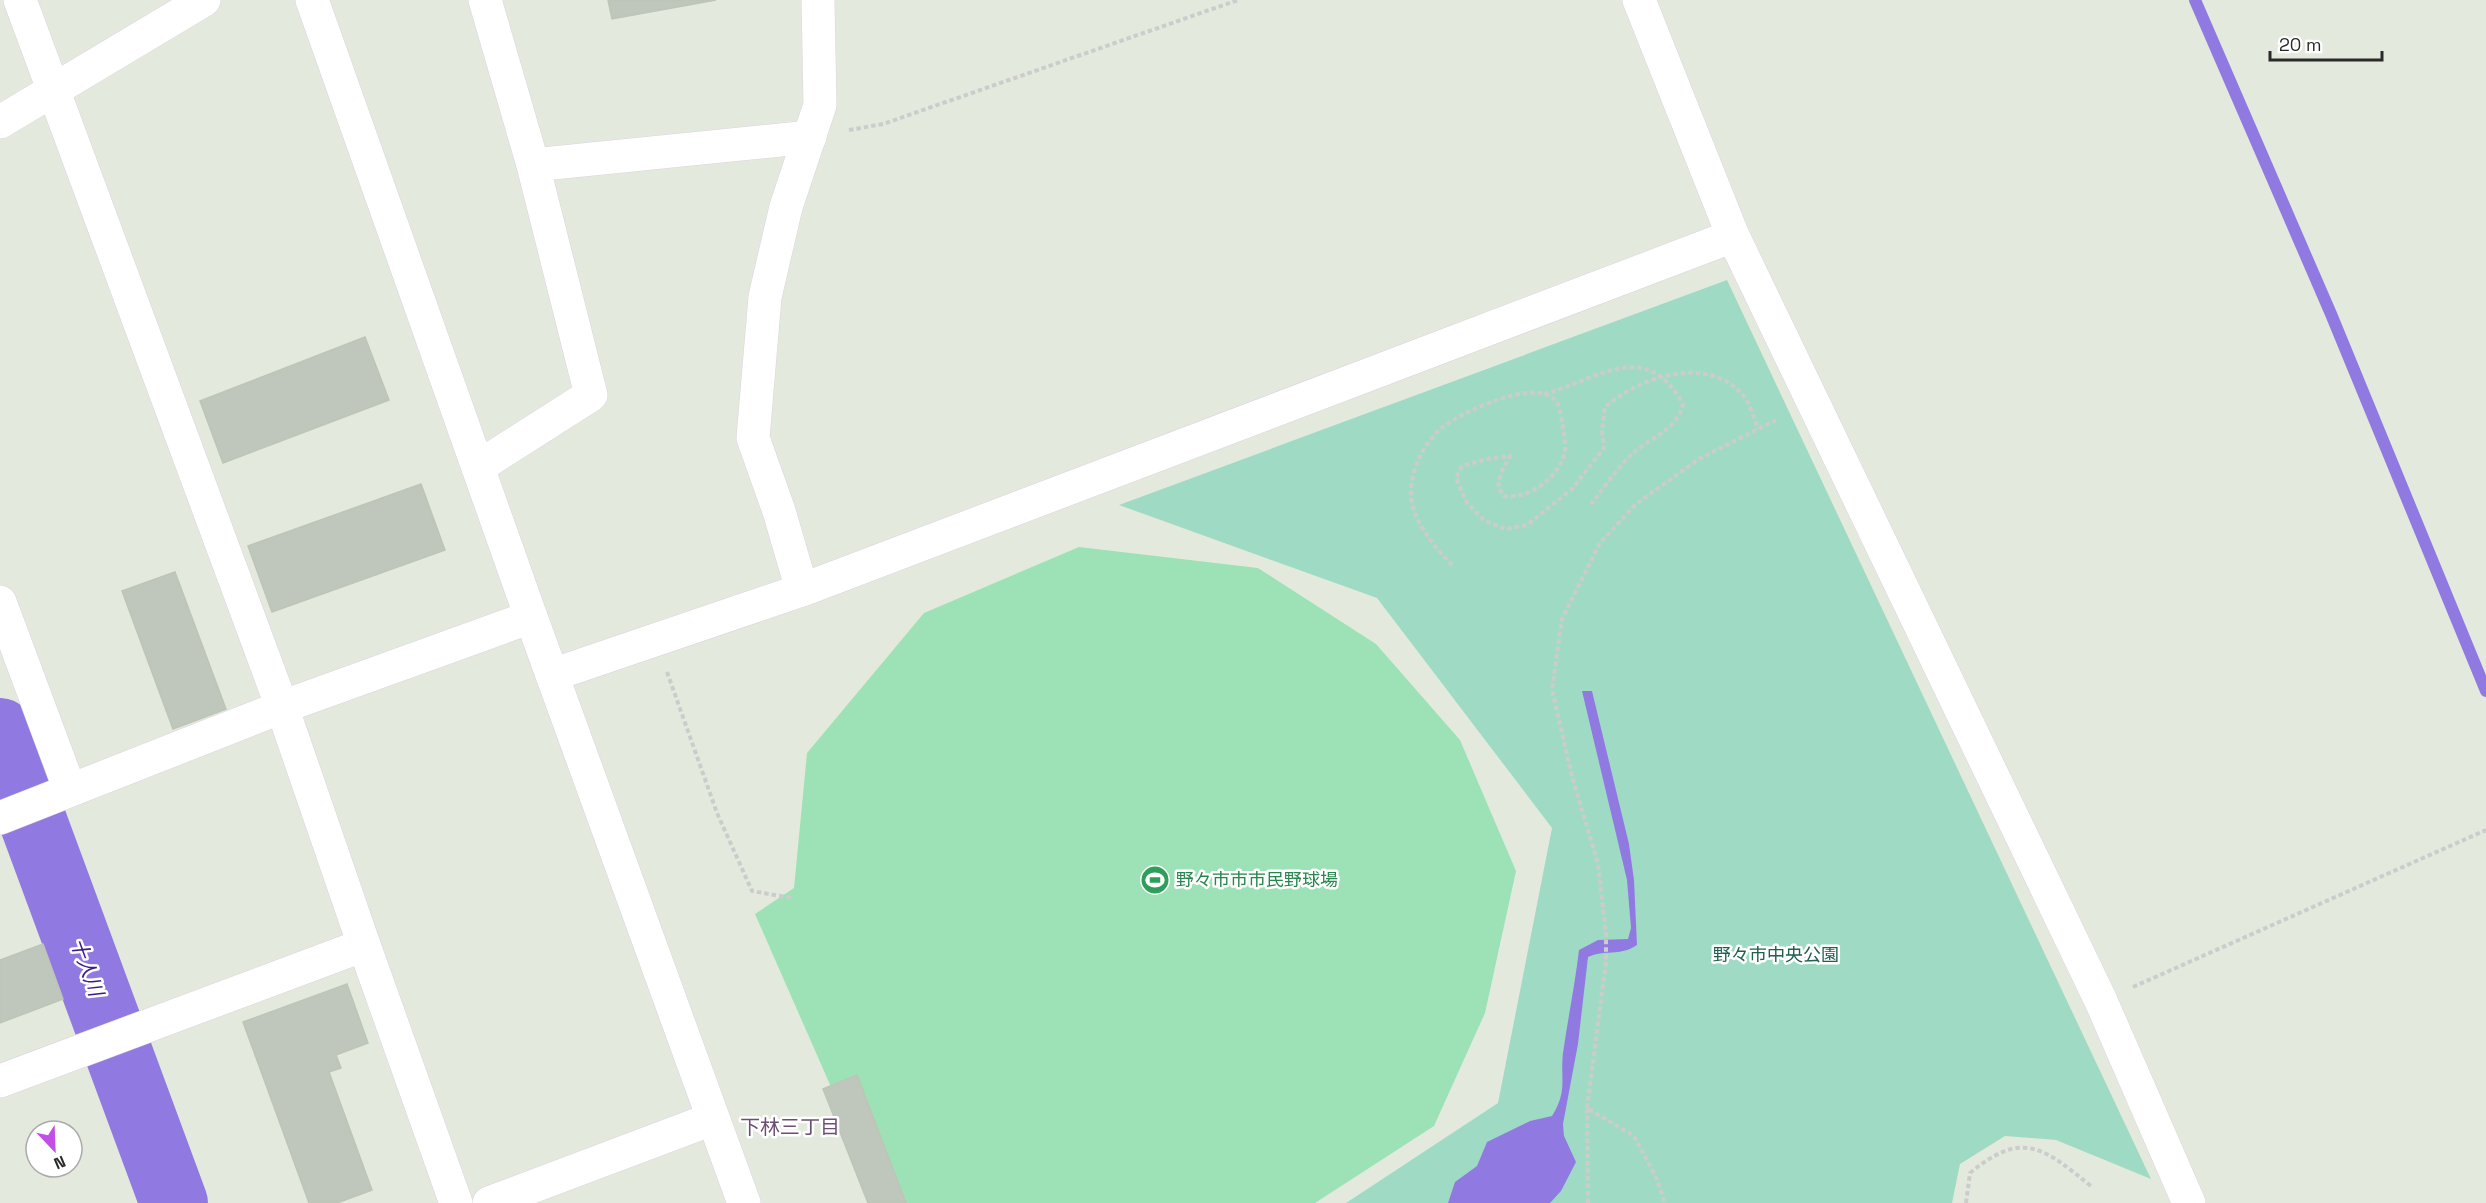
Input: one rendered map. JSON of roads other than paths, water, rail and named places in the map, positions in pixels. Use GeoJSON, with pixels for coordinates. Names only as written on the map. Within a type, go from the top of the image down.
{"type":"FeatureCollection","features":[{"type":"Feature","properties":{"kind":"street"},"geometry":{"type":"LineString","coordinates":[[21,0],[282,707],[456,1203]]}},
{"type":"Feature","properties":{"kind":"street"},"geometry":{"type":"LineString","coordinates":[[0,122],[204,0]]}},
{"type":"Feature","properties":{"kind":"street"},"geometry":{"type":"LineString","coordinates":[[312,0],[531,617],[744,1203]]}},
{"type":"Feature","properties":{"kind":"street"},"geometry":{"type":"LineString","coordinates":[[478,467],[591,395],[533,165],[485,0]]}},
{"type":"Feature","properties":{"kind":"street"},"geometry":{"type":"LineString","coordinates":[[802,590],[779,511],[753,438],[765,297],[786,207],[820,105],[818,0]]}},
{"type":"Feature","properties":{"kind":"street"},"geometry":{"type":"LineString","coordinates":[[1639,0],[1733,236],[2101,1001],[2189,1203]]}},
{"type":"Feature","properties":{"kind":"street"},"geometry":{"type":"LineString","coordinates":[[533,165],[810,137]]}},
{"type":"Feature","properties":{"kind":"street"},"geometry":{"type":"LineString","coordinates":[[552,675],[802,590],[1733,236]]}},
{"type":"Feature","properties":{"kind":"street"},"geometry":{"type":"LineString","coordinates":[[0,602],[57,796]]}},
{"type":"Feature","properties":{"kind":"street"},"geometry":{"type":"LineString","coordinates":[[4,817],[282,707],[531,617]]}},
{"type":"Feature","properties":{"kind":"street"},"geometry":{"type":"LineString","coordinates":[[0,1081],[364,945]]}},
{"type":"Feature","properties":{"kind":"street"},"geometry":{"type":"LineString","coordinates":[[489,1203],[712,1119]]}},
{"type":"Feature","properties":{"kind":"waterway"},"geometry":{"type":"LineString","coordinates":[[2195,0],[2331,314],[2486,691]]}},
{"type":"Feature","properties":{"kind":"waterway","name":"十人川"},"geometry":{"type":"LineString","coordinates":[[0,732],[174,1203]]}},
{"type":"Feature","properties":{"kind":"place","name":"野々市市市民野球場"},"geometry":{"type":"Point","coordinates":[1155,880]}},
{"type":"Feature","properties":{"kind":"district","name":"下林三丁目"},"geometry":{"type":"Point","coordinates":[790,1127]}},
{"type":"Feature","properties":{"kind":"park label","name":"野々市中央公園"},"geometry":{"type":"Point","coordinates":[1776,955]}}]}
